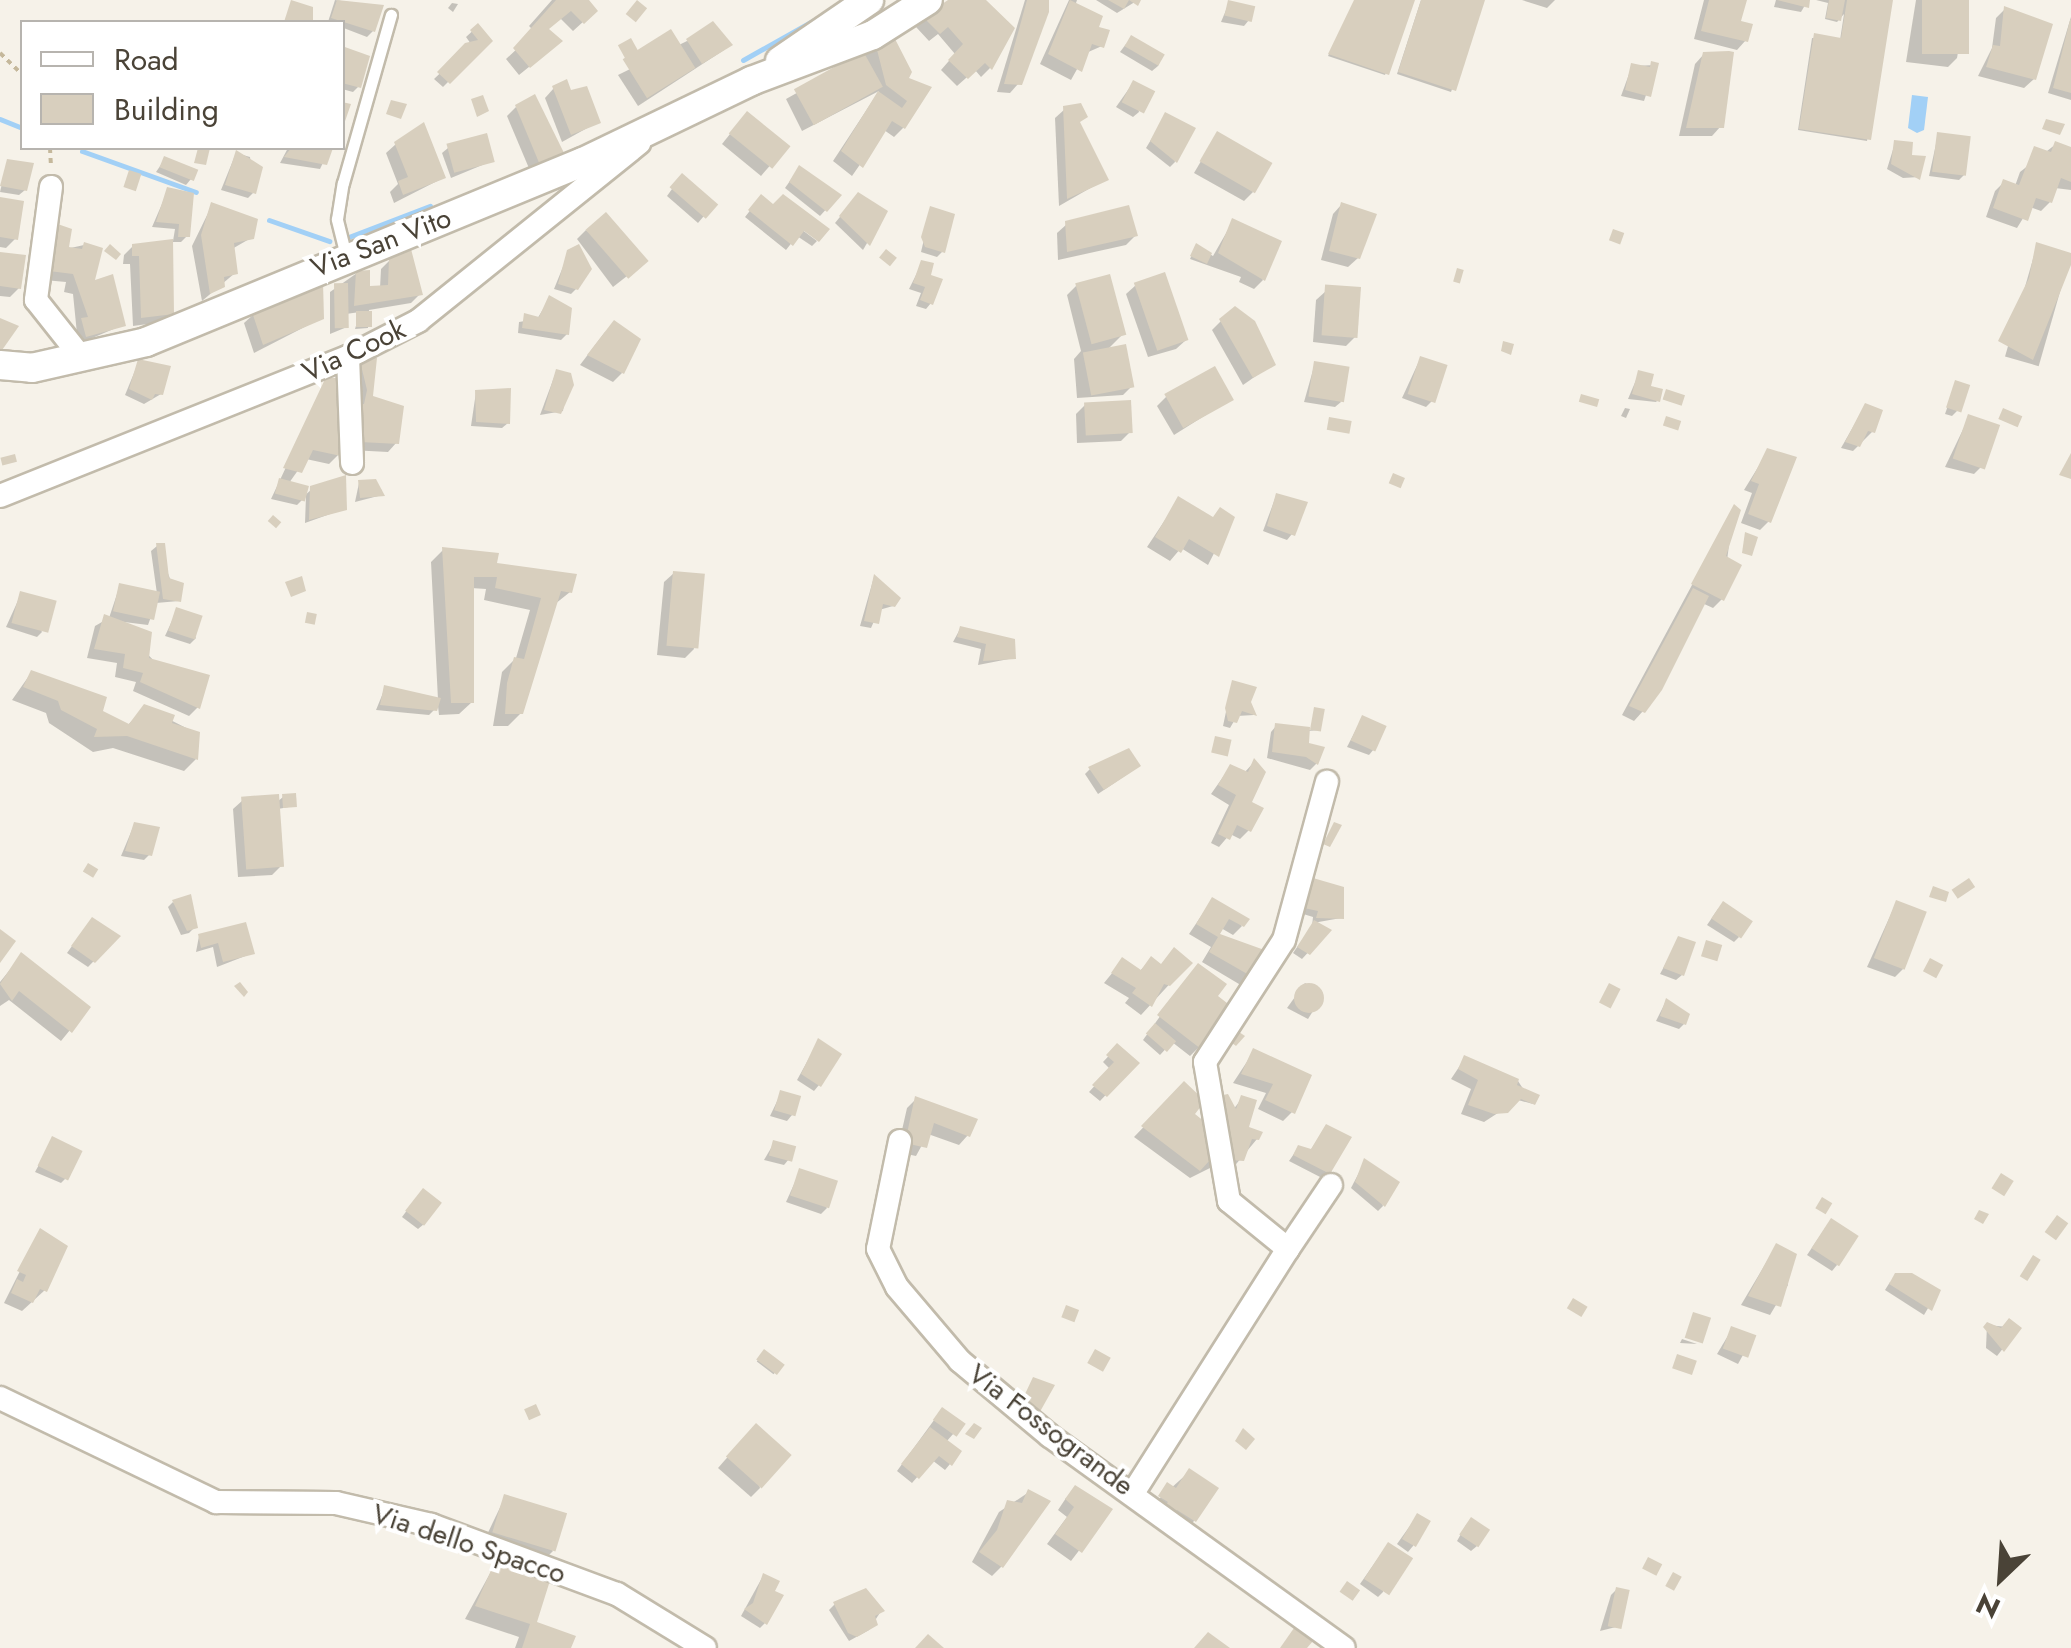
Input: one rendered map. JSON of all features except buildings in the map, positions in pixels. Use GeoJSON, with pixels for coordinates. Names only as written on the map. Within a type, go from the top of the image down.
{"type":"FeatureCollection","features":[{"type":"Feature","properties":{"kind":"street","name":"Via San Vito"},"geometry":{"type":"LineString","coordinates":[[751,81],[869,0]]}},
{"type":"Feature","properties":{"kind":"street","name":"Via San Vito"},"geometry":{"type":"LineString","coordinates":[[0,365],[32,368],[146,342],[661,125],[751,81],[873,36],[928,0]]}},
{"type":"Feature","properties":{"kind":"street","name":"Via Cook"},"geometry":{"type":"LineString","coordinates":[[0,496],[348,357],[418,321],[661,125]]}},
{"type":"Feature","properties":{"kind":"street"},"geometry":{"type":"LineString","coordinates":[[51,187],[36,300],[82,358]]}},
{"type":"Feature","properties":{"kind":"street"},"geometry":{"type":"LineString","coordinates":[[348,357],[352,463]]}},
{"type":"Feature","properties":{"kind":"street"},"geometry":{"type":"LineString","coordinates":[[1288,1249],[1229,1201],[1205,1062],[1284,940],[1327,782]]}},
{"type":"Feature","properties":{"kind":"street","name":"Via Fossogrande"},"geometry":{"type":"LineString","coordinates":[[900,1141],[878,1249],[897,1287],[992,1391],[1344,1648]]}},
{"type":"Feature","properties":{"kind":"street"},"geometry":{"type":"LineString","coordinates":[[1133,1494],[1330,1185]]}},
{"type":"Feature","properties":{"kind":"street","name":"Via dello Spacco"},"geometry":{"type":"LineString","coordinates":[[0,1398],[216,1502],[336,1503],[431,1525],[617,1594],[704,1648]]}},
{"type":"Feature","properties":{"kind":"lane"},"geometry":{"type":"LineString","coordinates":[[346,256],[338,219],[343,184],[391,15]]}},
{"type":"Feature","properties":{"kind":"path"},"geometry":{"type":"LineString","coordinates":[[0,54],[20,72]]}},
{"type":"Feature","properties":{"kind":"water"},"geometry":{"type":"Polygon","coordinates":[[[1912,95],[1928,97],[1924,130],[1917,133],[1908,128],[1912,95]]]}},
{"type":"Feature","properties":{"kind":"waterway"},"geometry":{"type":"LineString","coordinates":[[743,60],[823,15]]}},
{"type":"Feature","properties":{"kind":"waterway"},"geometry":{"type":"LineString","coordinates":[[0,119],[20,127]]}},
{"type":"Feature","properties":{"kind":"waterway"},"geometry":{"type":"LineString","coordinates":[[82,151],[196,192]]}},
{"type":"Feature","properties":{"kind":"waterway"},"geometry":{"type":"LineString","coordinates":[[346,238],[430,206]]}},
{"type":"Feature","properties":{"kind":"waterway"},"geometry":{"type":"LineString","coordinates":[[269,220],[329,241]]}}]}
